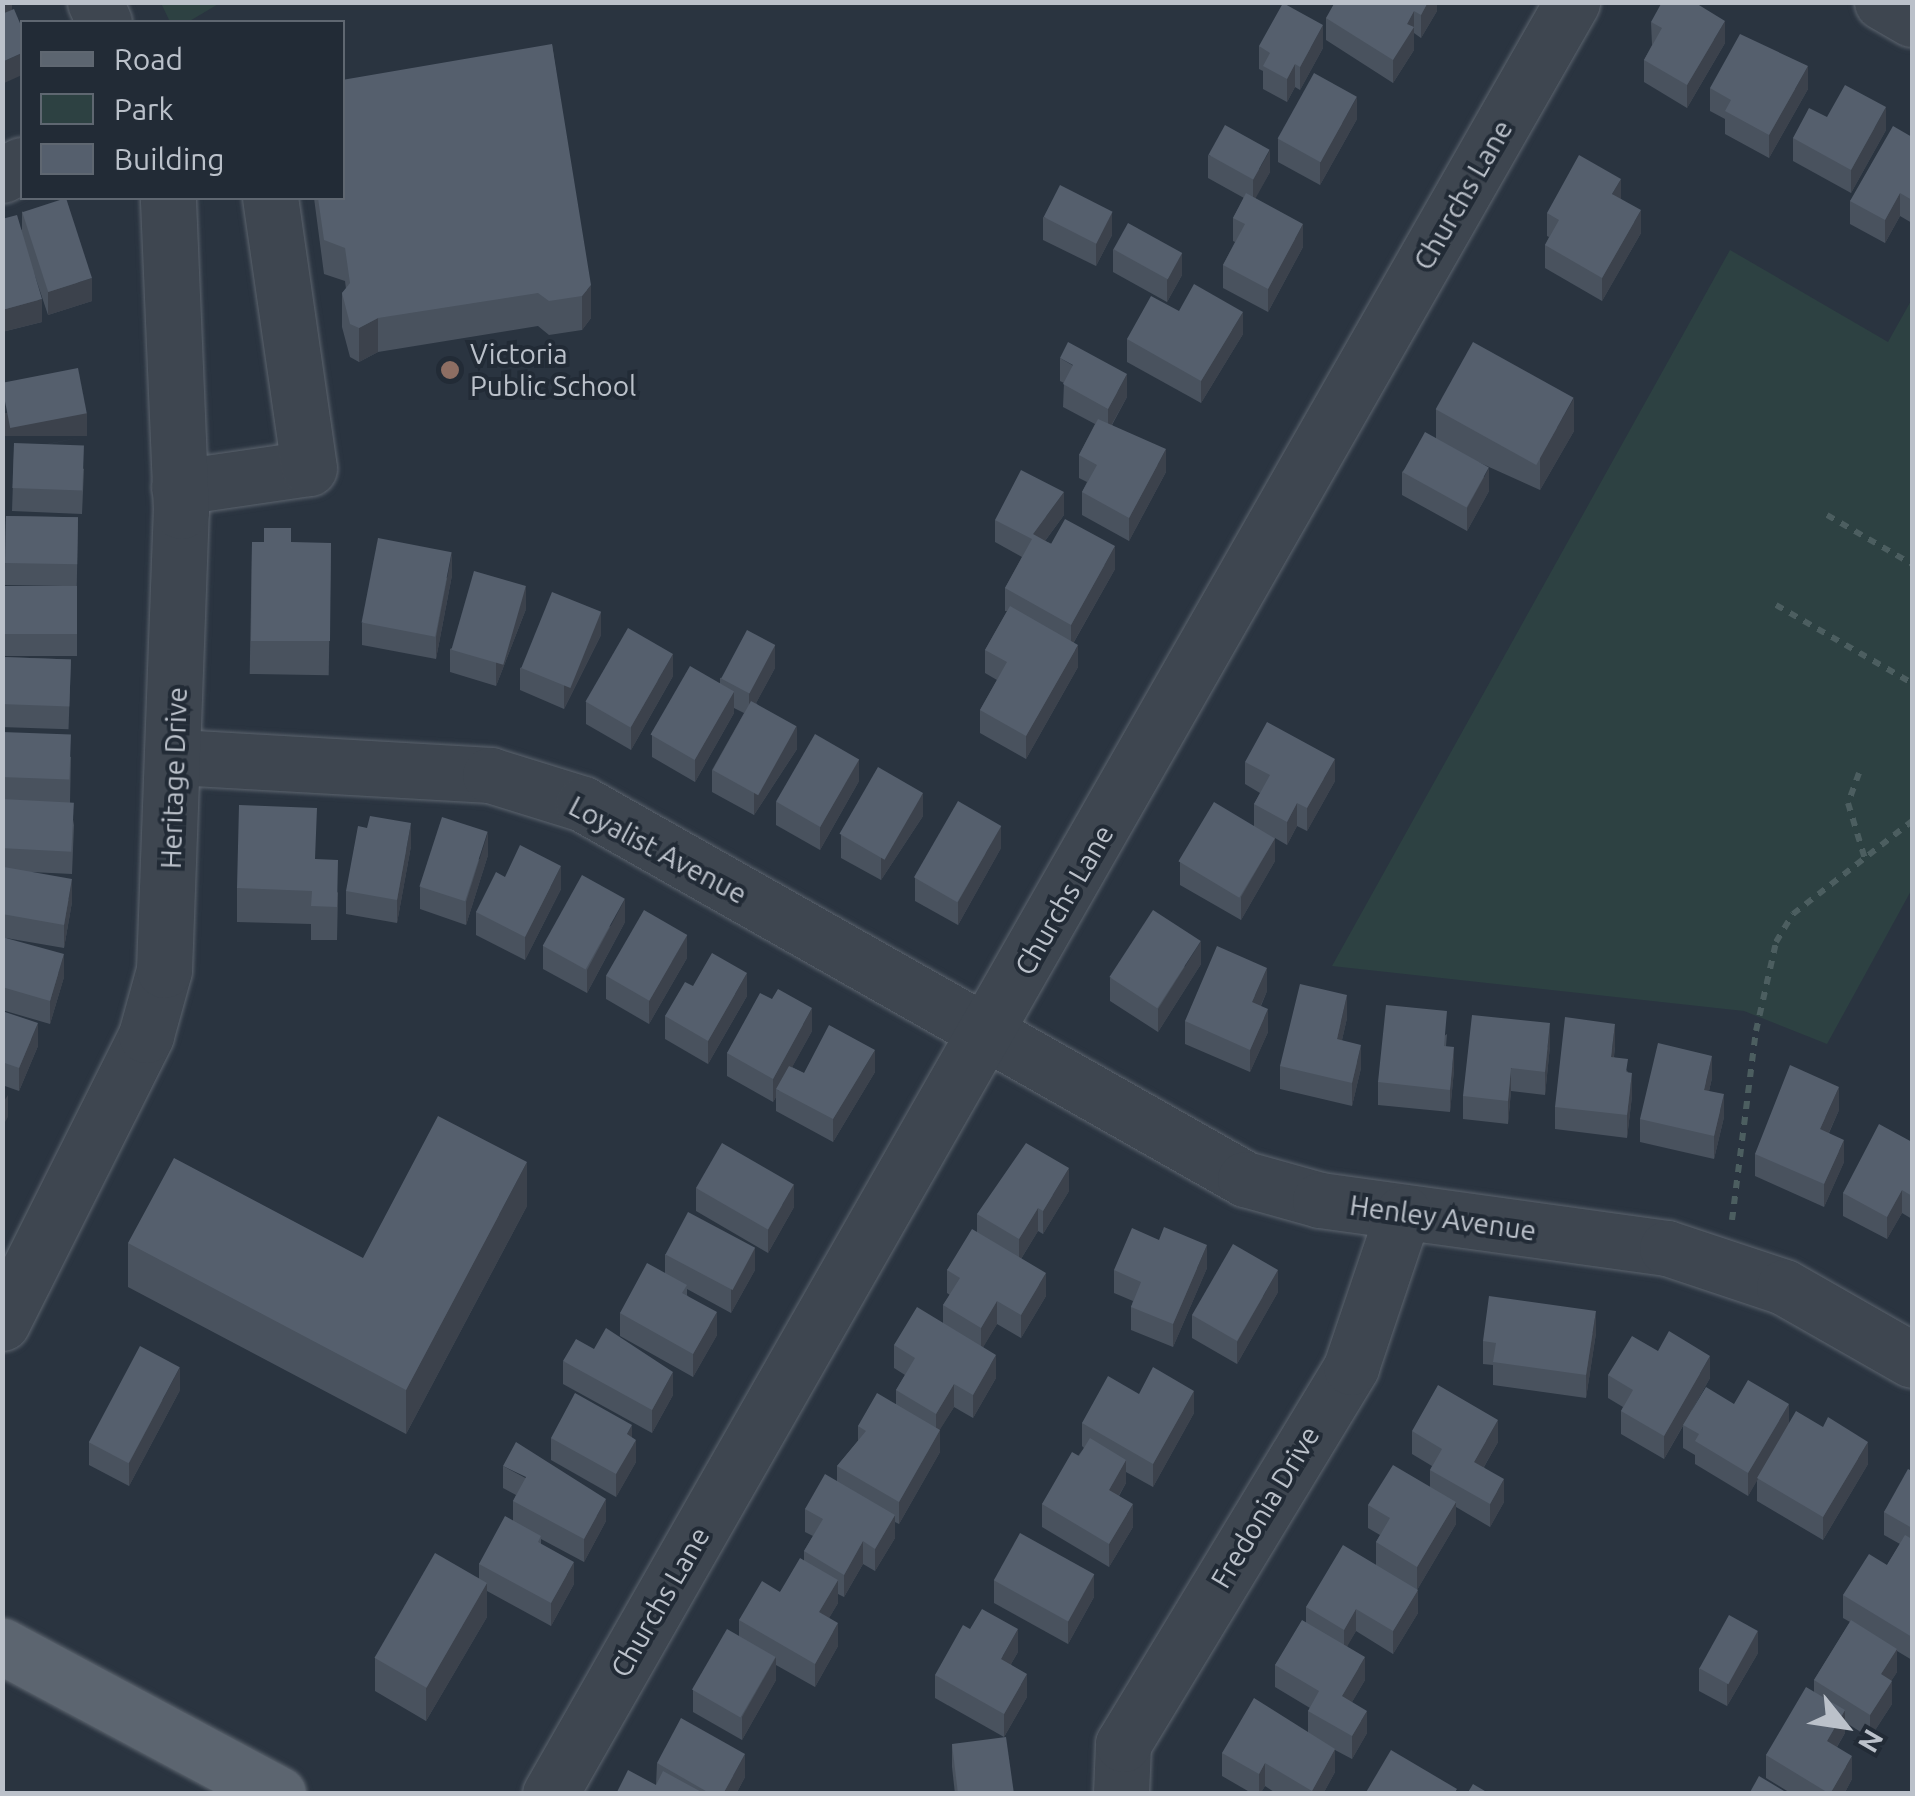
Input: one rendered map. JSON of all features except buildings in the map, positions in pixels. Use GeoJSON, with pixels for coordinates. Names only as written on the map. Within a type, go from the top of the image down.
{"type":"FeatureCollection","features":[{"type":"Feature","properties":{"kind":"main road"},"geometry":{"type":"LineString","coordinates":[[2,1646],[278,1794]]}},
{"type":"Feature","properties":{"kind":"street","name":"Churchs Lane"},"geometry":{"type":"LineString","coordinates":[[550,1794],[987,1036],[1572,2]]}},
{"type":"Feature","properties":{"kind":"street"},"geometry":{"type":"LineString","coordinates":[[1882,2],[1912,19]]}},
{"type":"Feature","properties":{"kind":"street","name":"Heritage Drive"},"geometry":{"type":"LineString","coordinates":[[2,1323],[146,1034],[164,970],[177,757],[179,488],[176,274],[168,200]]}},
{"type":"Feature","properties":{"kind":"street"},"geometry":{"type":"LineString","coordinates":[[179,488],[309,468],[270,200]]}},
{"type":"Feature","properties":{"kind":"street","name":"Loyalist Avenue"},"geometry":{"type":"LineString","coordinates":[[177,757],[490,775],[583,804],[987,1036]]}},
{"type":"Feature","properties":{"kind":"street","name":"Henley Avenue"},"geometry":{"type":"LineString","coordinates":[[987,1036],[1244,1180],[1403,1213],[1667,1248],[1784,1287],[1912,1360]]}},
{"type":"Feature","properties":{"kind":"street","name":"Fredonia Drive"},"geometry":{"type":"LineString","coordinates":[[1121,1794],[1123,1744],[1351,1368],[1403,1213]]}},
{"type":"Feature","properties":{"kind":"path"},"geometry":{"type":"LineString","coordinates":[[1827,515],[1912,564]]}},
{"type":"Feature","properties":{"kind":"path"},"geometry":{"type":"LineString","coordinates":[[1776,605],[1912,683]]}},
{"type":"Feature","properties":{"kind":"path"},"geometry":{"type":"LineString","coordinates":[[1859,773],[1848,803],[1865,859]]}},
{"type":"Feature","properties":{"kind":"path"},"geometry":{"type":"LineString","coordinates":[[1726,1270],[1756,1031],[1776,942],[1793,914],[1912,822]]}},
{"type":"Feature","properties":{"kind":"green space"},"geometry":{"type":"Polygon","coordinates":[[[161,3],[220,3],[191,20],[169,20],[161,3]]]}},
{"type":"Feature","properties":{"kind":"green space"},"geometry":{"type":"Polygon","coordinates":[[[1730,250],[1888,342],[1912,299],[1912,889],[1827,1044],[1744,1011],[1332,966],[1730,250]]]}},
{"type":"Feature","properties":{"kind":"place","name":"Victoria Public School"},"geometry":{"type":"Point","coordinates":[450,370]}}]}
